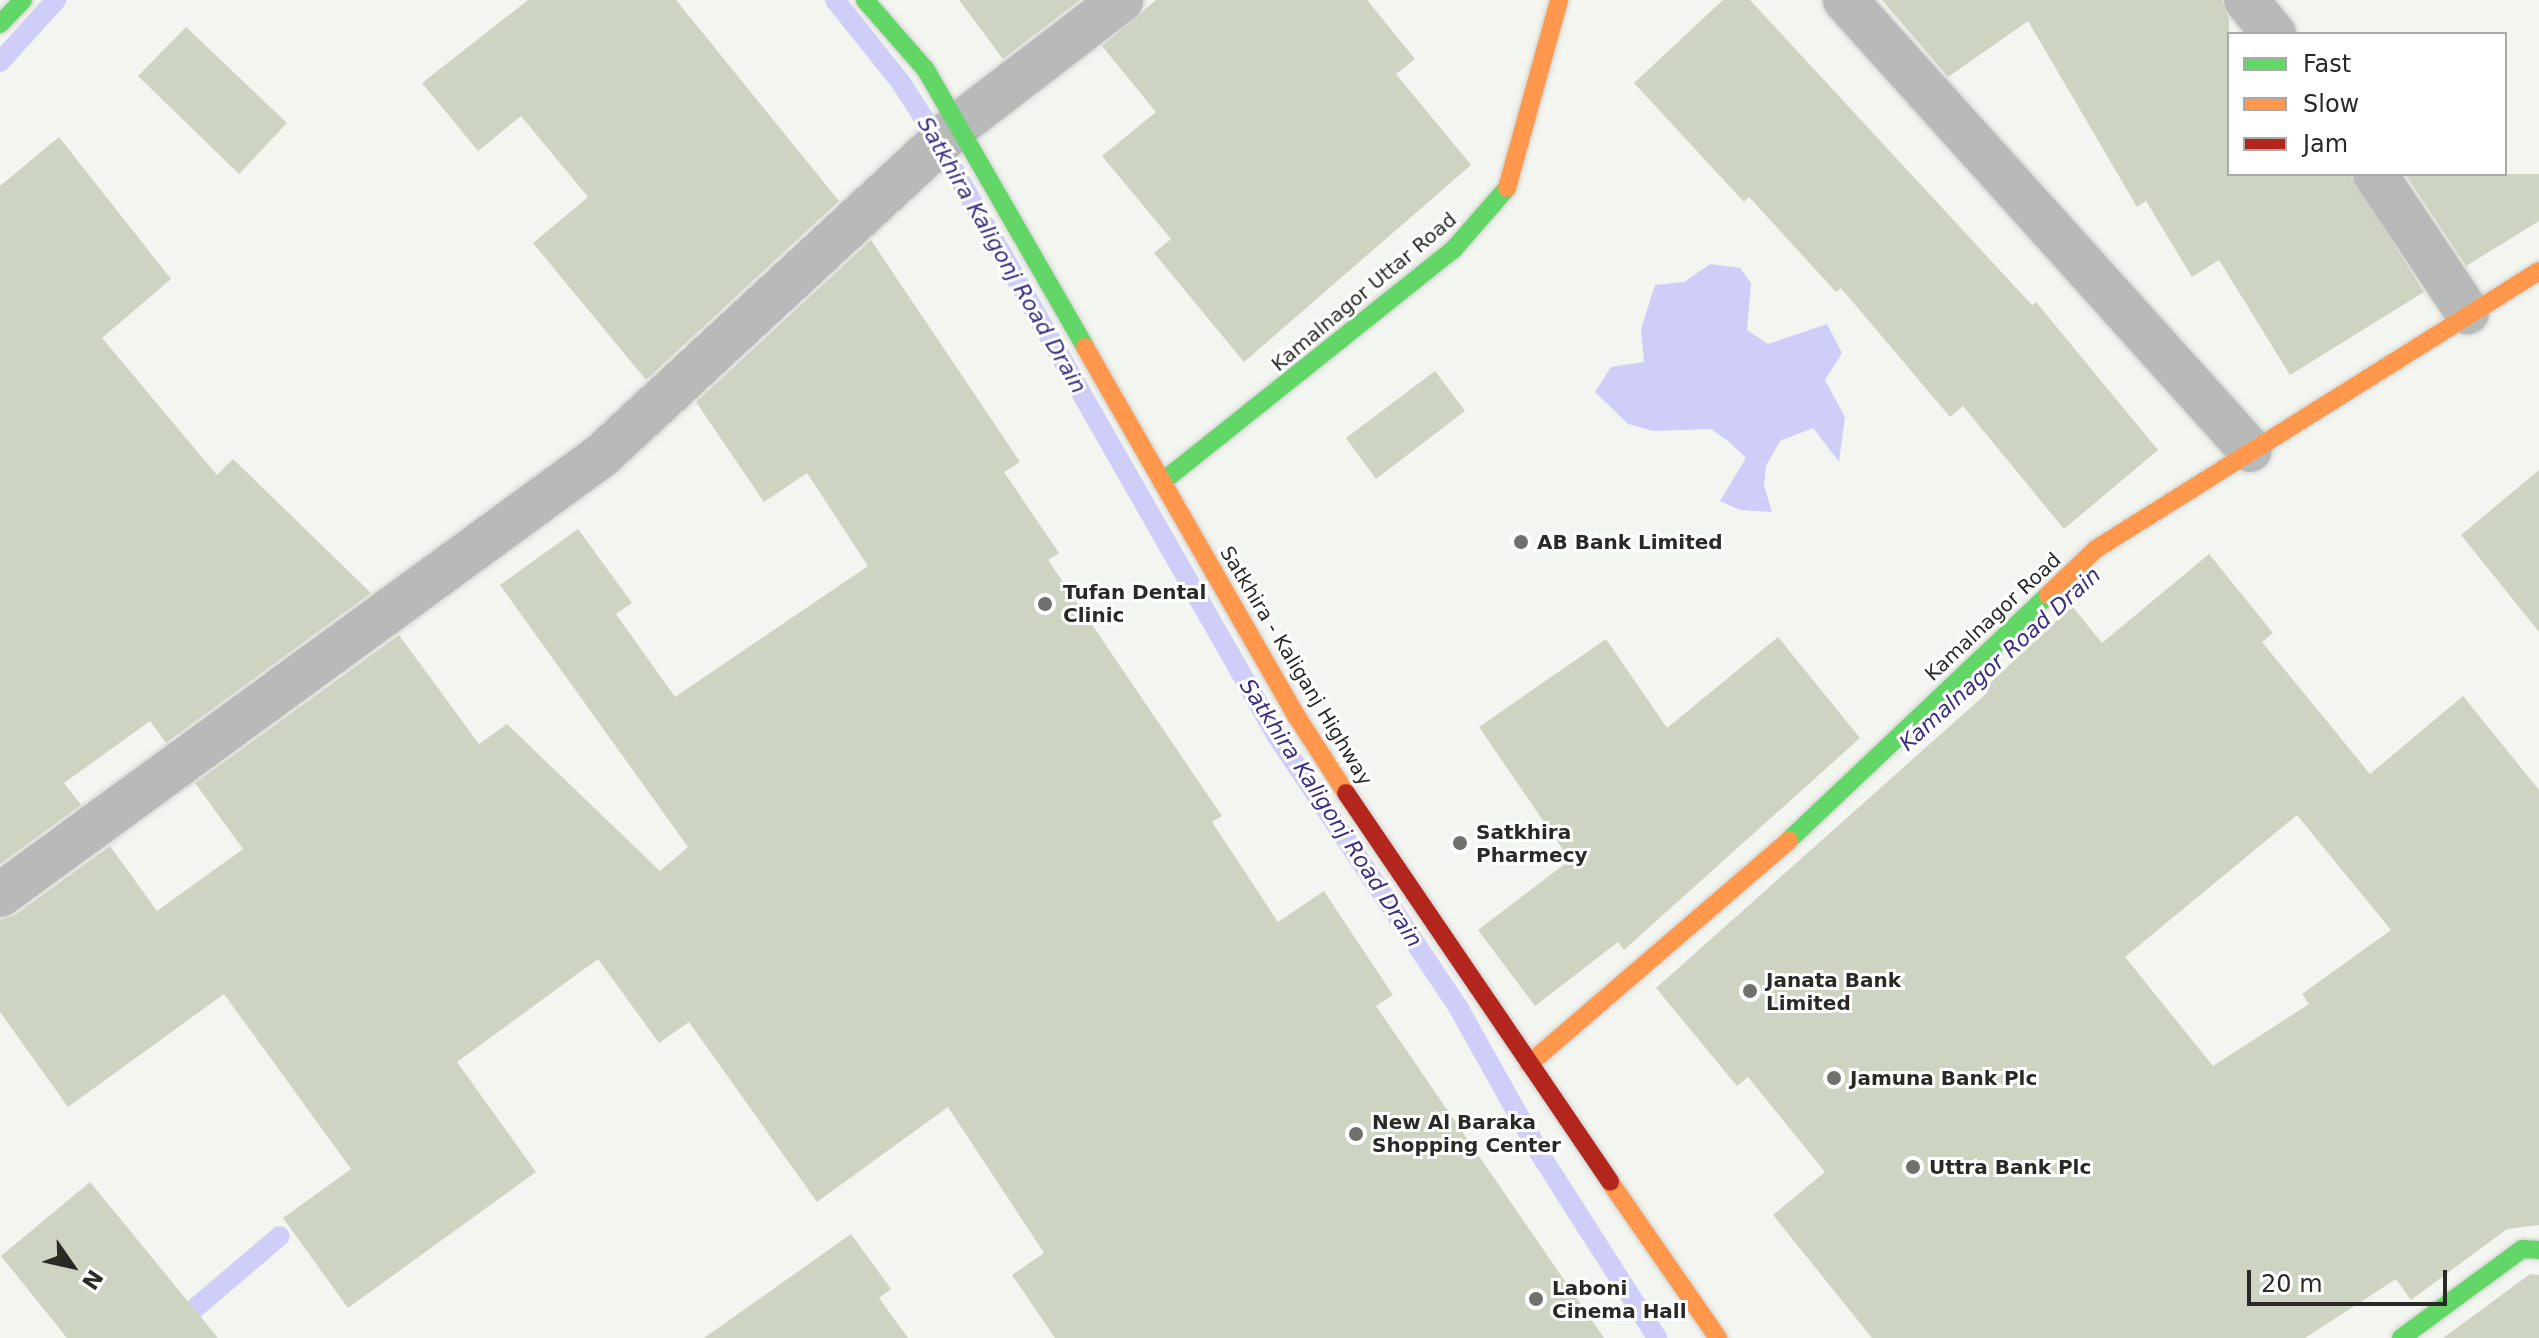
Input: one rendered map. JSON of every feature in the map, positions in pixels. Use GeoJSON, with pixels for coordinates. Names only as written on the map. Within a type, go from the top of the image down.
{"type":"FeatureCollection","features":[{"type":"Feature","properties":{"kind":"main road"},"geometry":{"type":"LineString","coordinates":[[0,24],[23,0]]}},
{"type":"Feature","properties":{"kind":"main road","name":"Satkhira - Kaliganj Highway"},"geometry":{"type":"LineString","coordinates":[[865,0],[926,70],[1297,717],[1529,1064],[1718,1338]]}},
{"type":"Feature","properties":{"kind":"main road","name":"Kamalnagor Uttar Road"},"geometry":{"type":"LineString","coordinates":[[1162,482],[1333,351],[1453,250],[1505,195],[1559,0]]}},
{"type":"Feature","properties":{"kind":"main road","name":"Kamalnagor Road"},"geometry":{"type":"LineString","coordinates":[[1529,1064],[1776,852],[2096,549],[2467,312],[2539,271]]}},
{"type":"Feature","properties":{"kind":"main road"},"geometry":{"type":"LineString","coordinates":[[2401,1338],[2531,1245]]}},
{"type":"Feature","properties":{"kind":"street"},"geometry":{"type":"LineString","coordinates":[[0,895],[601,456],[957,126],[1121,0]]}},
{"type":"Feature","properties":{"kind":"street"},"geometry":{"type":"LineString","coordinates":[[1845,0],[2250,450]]}},
{"type":"Feature","properties":{"kind":"street"},"geometry":{"type":"LineString","coordinates":[[2246,0],[2272,32]]}},
{"type":"Feature","properties":{"kind":"street"},"geometry":{"type":"LineString","coordinates":[[2376,176],[2467,312]]}},
{"type":"Feature","properties":{"kind":"water"},"geometry":{"type":"Polygon","coordinates":[[[1710,264],[1740,268],[1751,283],[1747,330],[1768,344],[1827,324],[1842,353],[1825,380],[1845,417],[1839,462],[1813,428],[1780,441],[1766,466],[1764,485],[1772,512],[1740,510],[1720,501],[1746,458],[1711,429],[1653,431],[1628,424],[1595,392],[1611,367],[1644,362],[1641,329],[1655,285],[1684,282],[1710,264]]]}},
{"type":"Feature","properties":{"kind":"building"},"geometry":{"type":"Polygon","coordinates":[[[528,0],[676,0],[839,201],[646,380],[533,243],[588,197],[521,116],[478,151],[422,83],[528,0]]]}},
{"type":"Feature","properties":{"kind":"building"},"geometry":{"type":"Polygon","coordinates":[[[959,0],[1080,0],[1003,59],[959,0]]]}},
{"type":"Feature","properties":{"kind":"building"},"geometry":{"type":"Polygon","coordinates":[[[1156,0],[1367,0],[1415,59],[1396,74],[1471,165],[1244,362],[1154,253],[1171,239],[1102,156],[1156,112],[1102,46],[1156,0]]]}},
{"type":"Feature","properties":{"kind":"building"},"geometry":{"type":"Polygon","coordinates":[[[1723,0],[1750,0],[2032,305],[2036,302],[2158,450],[2064,529],[1963,406],[1950,417],[1841,288],[1836,292],[1749,197],[1744,202],[1634,83],[1723,0]]]}},
{"type":"Feature","properties":{"kind":"building"},"geometry":{"type":"Polygon","coordinates":[[[1882,0],[2222,0],[2229,19],[2227,176],[2351,176],[2424,292],[2290,375],[2219,260],[2192,277],[2146,201],[2137,207],[2028,21],[1948,77],[1882,0]]]}},
{"type":"Feature","properties":{"kind":"building"},"geometry":{"type":"Polygon","coordinates":[[[186,27],[287,123],[239,174],[138,76],[186,27]]]}},
{"type":"Feature","properties":{"kind":"building"},"geometry":{"type":"Polygon","coordinates":[[[59,137],[171,279],[102,338],[217,475],[233,459],[371,593],[166,743],[150,721],[64,783],[81,805],[0,864],[0,186],[59,137]]]}},
{"type":"Feature","properties":{"kind":"building"},"geometry":{"type":"Polygon","coordinates":[[[2539,174],[2539,221],[2466,266],[2406,176],[2539,174]]]}},
{"type":"Feature","properties":{"kind":"building"},"geometry":{"type":"Polygon","coordinates":[[[871,240],[1020,462],[1004,472],[1059,553],[1048,560],[1222,816],[1212,822],[1278,922],[1324,891],[1393,995],[1376,1006],[1604,1338],[1055,1338],[1012,1275],[1044,1253],[948,1107],[817,1202],[689,1022],[659,1043],[598,959],[457,1062],[536,1172],[348,1308],[283,1218],[351,1169],[224,994],[68,1107],[0,1012],[0,920],[15,915],[110,846],[157,911],[243,849],[195,783],[399,635],[479,744],[507,724],[660,871],[688,847],[500,585],[578,529],[632,603],[616,614],[675,697],[868,566],[807,473],[764,502],[696,402],[871,240]]]}},
{"type":"Feature","properties":{"kind":"building"},"geometry":{"type":"Polygon","coordinates":[[[1435,371],[1465,411],[1376,479],[1346,438],[1435,371]]]}},
{"type":"Feature","properties":{"kind":"building"},"geometry":{"type":"Polygon","coordinates":[[[2539,470],[2539,632],[2461,535],[2539,470]]]}},
{"type":"Feature","properties":{"kind":"building"},"geometry":{"type":"Polygon","coordinates":[[[2209,554],[2273,633],[2262,642],[2370,774],[2463,696],[2539,790],[2539,1225],[2507,1229],[2411,1300],[2396,1279],[2305,1338],[1872,1338],[1773,1215],[1825,1172],[1748,1077],[1737,1086],[1656,988],[1988,692],[1985,688],[2072,606],[2102,643],[2209,554]],[[2297,815],[2125,957],[2213,1066],[2309,1004],[2302,994],[2391,930],[2297,815]]]}},
{"type":"Feature","properties":{"kind":"building"},"geometry":{"type":"Polygon","coordinates":[[[1778,637],[1860,738],[1624,950],[1618,942],[1535,1006],[1478,930],[1570,860],[1479,727],[1606,639],[1667,728],[1778,637]]]}},
{"type":"Feature","properties":{"kind":"building"},"geometry":{"type":"Polygon","coordinates":[[[90,1182],[218,1338],[67,1338],[1,1256],[90,1182]]]}},
{"type":"Feature","properties":{"kind":"building"},"geometry":{"type":"Polygon","coordinates":[[[851,1234],[891,1289],[879,1298],[908,1338],[704,1338],[851,1234]]]}},
{"type":"Feature","properties":{"kind":"building"},"geometry":{"type":"Polygon","coordinates":[[[2530,1274],[2539,1275],[2539,1338],[2443,1338],[2530,1274]]]}},
{"type":"Feature","properties":{"kind":"waterway"},"geometry":{"type":"LineString","coordinates":[[0,62],[56,0]]}},
{"type":"Feature","properties":{"kind":"waterway","name":"Satkhira Kaligonj Road Drain"},"geometry":{"type":"LineString","coordinates":[[835,0],[902,84],[933,133],[1278,738],[1458,1007],[1540,1154],[1657,1338]]}},
{"type":"Feature","properties":{"kind":"waterway"},"geometry":{"type":"LineString","coordinates":[[160,1338],[280,1236]]}},
{"type":"Feature","properties":{"kind":"traffic: fast"},"geometry":{"type":"LineString","coordinates":[[0,24],[23,0]]}},
{"type":"Feature","properties":{"kind":"traffic: fast"},"geometry":{"type":"LineString","coordinates":[[865,0],[926,70],[1085,347]]}},
{"type":"Feature","properties":{"kind":"traffic: fast"},"geometry":{"type":"LineString","coordinates":[[1162,482],[1453,250],[1507,188]]}},
{"type":"Feature","properties":{"kind":"traffic: fast"},"geometry":{"type":"LineString","coordinates":[[1789,840],[2048,595]]}},
{"type":"Feature","properties":{"kind":"traffic: fast"},"geometry":{"type":"LineString","coordinates":[[2401,1338],[2522,1249],[2539,1250]]}},
{"type":"Feature","properties":{"kind":"traffic: slow"},"geometry":{"type":"LineString","coordinates":[[1507,188],[1559,0]]}},
{"type":"Feature","properties":{"kind":"traffic: slow"},"geometry":{"type":"LineString","coordinates":[[2048,595],[2096,549],[2539,271]]}},
{"type":"Feature","properties":{"kind":"traffic: slow"},"geometry":{"type":"LineString","coordinates":[[1085,347],[1297,717],[1346,793]]}},
{"type":"Feature","properties":{"kind":"traffic: slow"},"geometry":{"type":"LineString","coordinates":[[1529,1064],[1789,840]]}},
{"type":"Feature","properties":{"kind":"traffic: slow"},"geometry":{"type":"LineString","coordinates":[[1610,1182],[1718,1338]]}},
{"type":"Feature","properties":{"kind":"traffic: jam"},"geometry":{"type":"LineString","coordinates":[[1346,793],[1610,1182]]}},
{"type":"Feature","properties":{"kind":"place","name":"AB Bank Limited"},"geometry":{"type":"Point","coordinates":[1521,542]}},
{"type":"Feature","properties":{"kind":"place","name":"Tufan Dental Clinic"},"geometry":{"type":"Point","coordinates":[1045,604]}},
{"type":"Feature","properties":{"kind":"place","name":"Satkhira Pharmecy"},"geometry":{"type":"Point","coordinates":[1460,843]}},
{"type":"Feature","properties":{"kind":"place","name":"Janata Bank Limited"},"geometry":{"type":"Point","coordinates":[1750,991]}},
{"type":"Feature","properties":{"kind":"place","name":"Jamuna Bank Plc"},"geometry":{"type":"Point","coordinates":[1834,1078]}},
{"type":"Feature","properties":{"kind":"place","name":"New Al Baraka Shopping Center"},"geometry":{"type":"Point","coordinates":[1356,1134]}},
{"type":"Feature","properties":{"kind":"place","name":"Uttra Bank Plc"},"geometry":{"type":"Point","coordinates":[1913,1167]}},
{"type":"Feature","properties":{"kind":"place","name":"Laboni Cinema Hall"},"geometry":{"type":"Point","coordinates":[1536,1299]}},
{"type":"Feature","properties":{"kind":"water label","name":"Kamalnagor Road Drain"},"geometry":{"type":"Point","coordinates":[2000,659]}}]}
